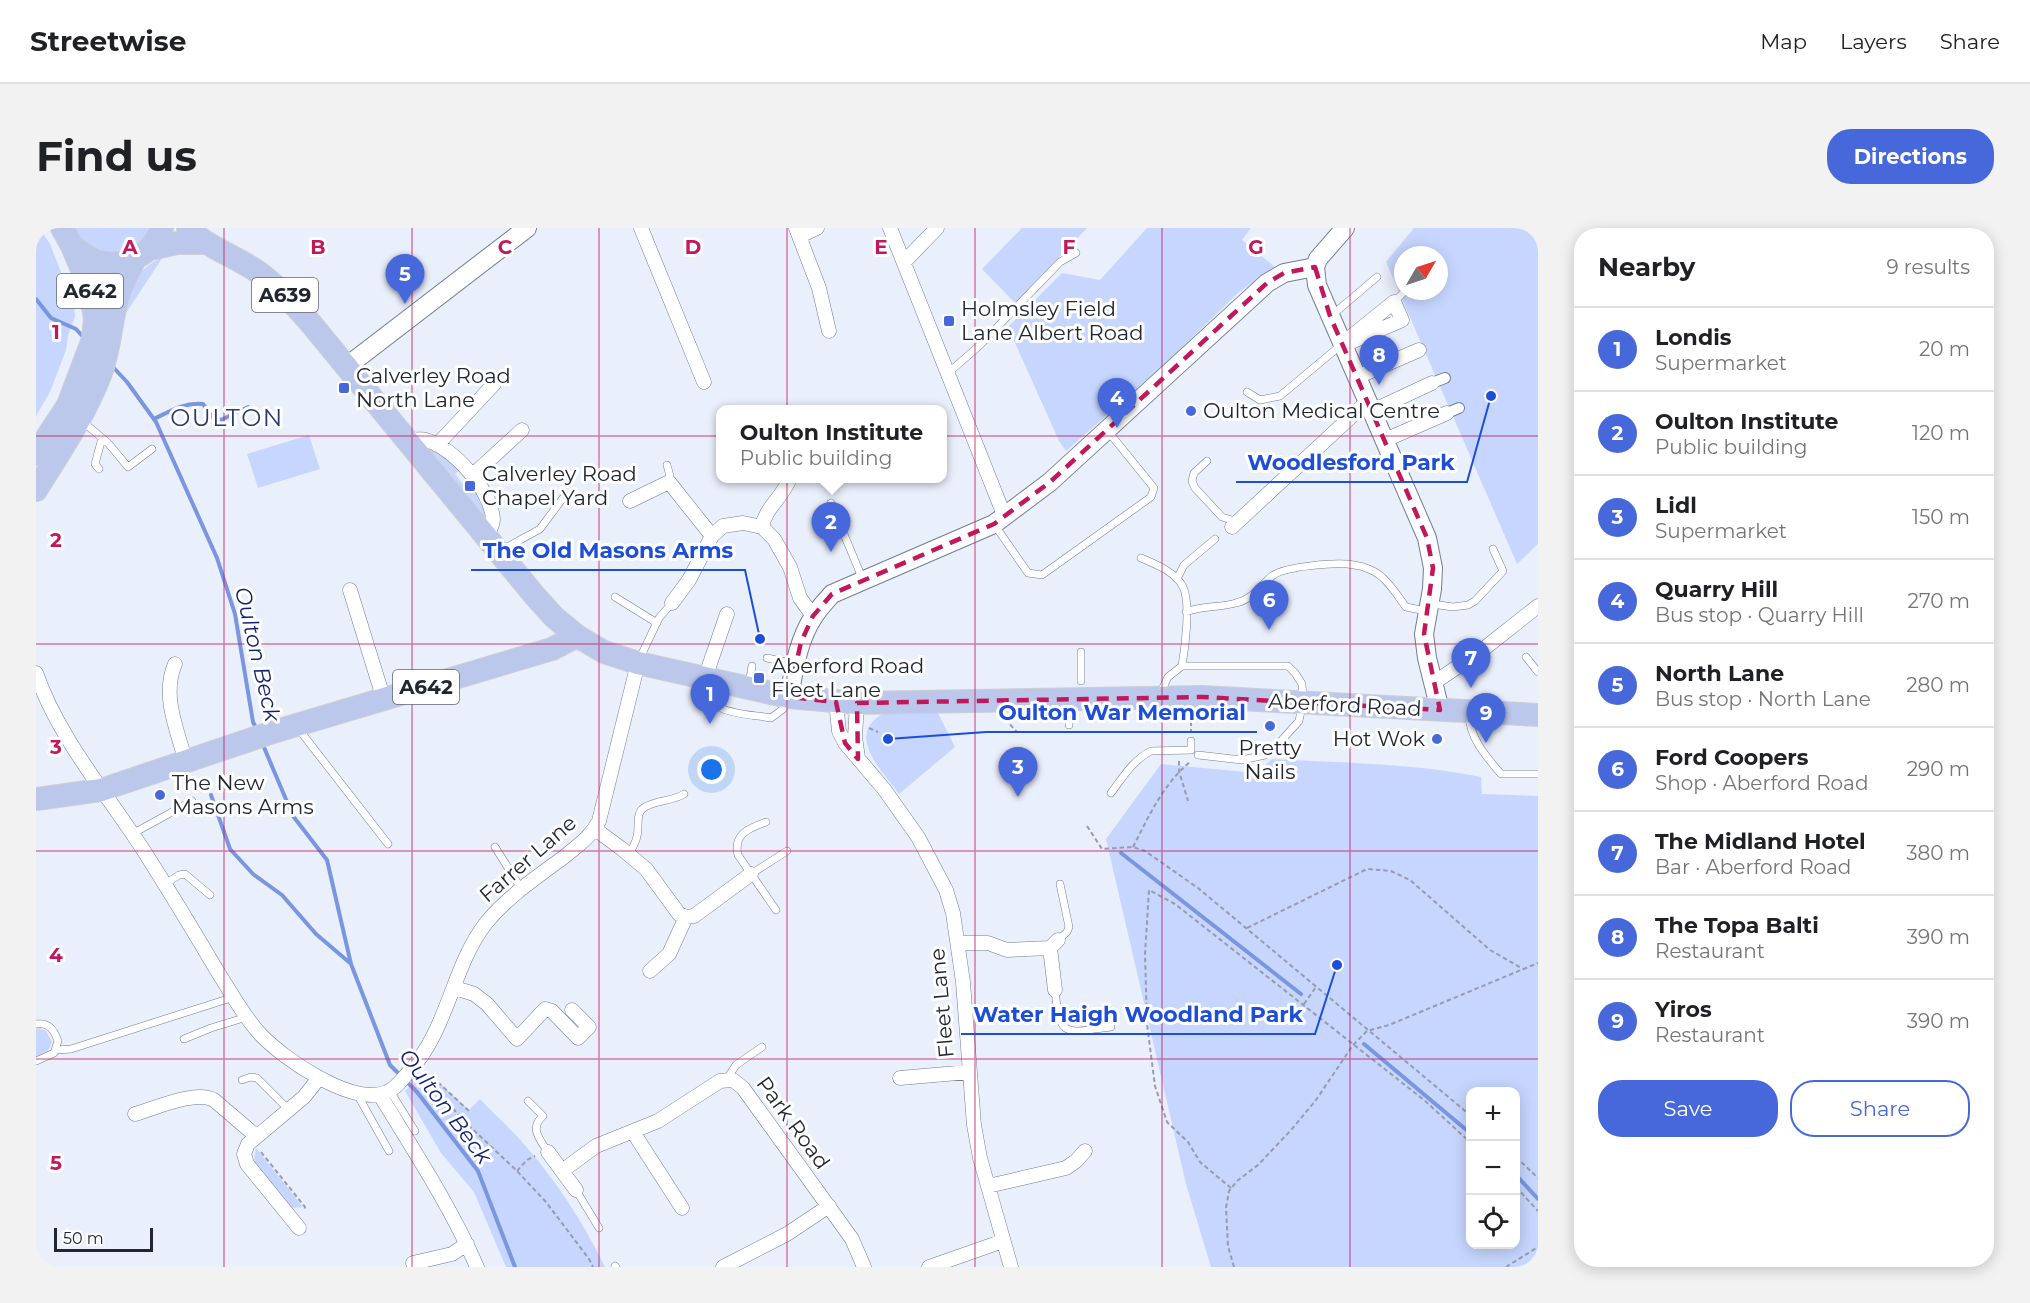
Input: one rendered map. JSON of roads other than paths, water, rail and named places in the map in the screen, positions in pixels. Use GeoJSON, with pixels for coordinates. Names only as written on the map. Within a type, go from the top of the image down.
{"type":"FeatureCollection","features":[{"type":"Feature","properties":{"kind":"main road","name":"A642"},"geometry":{"type":"LineString","coordinates":[[36,490],[80,419],[97,353],[125,278],[158,239],[162,228]]}},
{"type":"Feature","properties":{"kind":"main road","name":"A639"},"geometry":{"type":"LineString","coordinates":[[188,228],[206,243],[258,273],[287,297],[554,617],[577,636]]}},
{"type":"Feature","properties":{"kind":"main road","name":"A642"},"geometry":{"type":"LineString","coordinates":[[67,237],[95,261],[110,264],[143,254]]}},
{"type":"Feature","properties":{"kind":"main road","name":"A642"},"geometry":{"type":"LineString","coordinates":[[36,454],[68,405],[97,353],[95,318],[89,286],[67,237]]}},
{"type":"Feature","properties":{"kind":"main road"},"geometry":{"type":"LineString","coordinates":[[143,254],[177,243],[206,243]]}},
{"type":"Feature","properties":{"kind":"main road","name":"A642"},"geometry":{"type":"LineString","coordinates":[[36,799],[101,790],[273,732],[552,648],[577,636]]}},
{"type":"Feature","properties":{"kind":"main road","name":"Aberford Road"},"geometry":{"type":"LineString","coordinates":[[577,636],[604,652],[638,663],[705,678],[750,677],[789,697],[846,702],[1075,690],[1159,698],[1303,702],[1538,715]]}},
{"type":"Feature","properties":{"kind":"street"},"geometry":{"type":"LineString","coordinates":[[346,367],[527,228]]}},
{"type":"Feature","properties":{"kind":"street"},"geometry":{"type":"LineString","coordinates":[[641,228],[704,382]]}},
{"type":"Feature","properties":{"kind":"street"},"geometry":{"type":"LineString","coordinates":[[817,228],[798,232],[819,288],[829,331]]}},
{"type":"Feature","properties":{"kind":"street"},"geometry":{"type":"LineString","coordinates":[[890,228],[948,373],[999,520]]}},
{"type":"Feature","properties":{"kind":"street"},"geometry":{"type":"LineString","coordinates":[[904,262],[937,228]]}},
{"type":"Feature","properties":{"kind":"street"},"geometry":{"type":"LineString","coordinates":[[1345,228],[1318,259],[1315,267],[1317,285],[1427,538],[1432,568],[1424,634],[1426,658],[1440,710]]}},
{"type":"Feature","properties":{"kind":"street"},"geometry":{"type":"LineString","coordinates":[[789,697],[801,642],[813,616],[832,594],[999,520],[1050,482],[1267,284],[1284,273],[1315,267]]}},
{"type":"Feature","properties":{"kind":"street"},"geometry":{"type":"LineString","coordinates":[[1396,305],[1402,320],[1342,344],[1396,305]]}},
{"type":"Feature","properties":{"kind":"street"},"geometry":{"type":"LineString","coordinates":[[1357,377],[1419,350]]}},
{"type":"Feature","properties":{"kind":"street"},"geometry":{"type":"LineString","coordinates":[[1235,524],[1370,406],[1439,381]]}},
{"type":"Feature","properties":{"kind":"street"},"geometry":{"type":"LineString","coordinates":[[437,445],[494,384]]}},
{"type":"Feature","properties":{"kind":"street"},"geometry":{"type":"LineString","coordinates":[[1385,440],[1453,410]]}},
{"type":"Feature","properties":{"kind":"street"},"geometry":{"type":"LineString","coordinates":[[473,474],[522,430]]}},
{"type":"Feature","properties":{"kind":"street"},"geometry":{"type":"LineString","coordinates":[[407,442],[418,439],[437,445],[473,474],[487,500],[493,519],[492,544]]}},
{"type":"Feature","properties":{"kind":"street"},"geometry":{"type":"LineString","coordinates":[[630,501],[669,483],[712,536]]}},
{"type":"Feature","properties":{"kind":"street"},"geometry":{"type":"LineString","coordinates":[[762,527],[764,516],[778,499],[786,483]]}},
{"type":"Feature","properties":{"kind":"street"},"geometry":{"type":"LineString","coordinates":[[672,603],[689,580],[712,536],[723,526],[743,523],[762,527],[774,540],[783,554],[800,597],[813,616]]}},
{"type":"Feature","properties":{"kind":"street"},"geometry":{"type":"LineString","coordinates":[[350,590],[384,700]]}},
{"type":"Feature","properties":{"kind":"street"},"geometry":{"type":"LineString","coordinates":[[1432,684],[1481,651],[1538,606]]}},
{"type":"Feature","properties":{"kind":"street"},"geometry":{"type":"LineString","coordinates":[[705,678],[727,614]]}},
{"type":"Feature","properties":{"kind":"street","name":"Farrer Lane"},"geometry":{"type":"LineString","coordinates":[[388,1091],[415,1066],[438,1029],[468,953],[480,932],[495,914],[583,842],[595,829],[599,821],[638,663]]}},
{"type":"Feature","properties":{"kind":"street"},"geometry":{"type":"LineString","coordinates":[[175,664],[169,685],[170,703],[186,763]]}},
{"type":"Feature","properties":{"kind":"street"},"geometry":{"type":"LineString","coordinates":[[36,673],[43,694],[101,790],[165,884],[247,1017],[268,1042],[319,1077],[357,1094],[388,1091],[477,1267]]}},
{"type":"Feature","properties":{"kind":"street"},"geometry":{"type":"LineString","coordinates":[[846,702],[858,759]]}},
{"type":"Feature","properties":{"kind":"street","name":"Fleet Lane"},"geometry":{"type":"LineString","coordinates":[[846,702],[839,731],[845,743],[892,800],[932,862],[946,890],[953,913],[959,944],[974,1125],[980,1158],[1011,1267]]}},
{"type":"Feature","properties":{"kind":"street"},"geometry":{"type":"LineString","coordinates":[[595,829],[646,869],[679,914],[686,917],[693,916],[751,874]]}},
{"type":"Feature","properties":{"kind":"street"},"geometry":{"type":"LineString","coordinates":[[650,971],[669,954],[686,917]]}},
{"type":"Feature","properties":{"kind":"street"},"geometry":{"type":"LineString","coordinates":[[959,944],[988,943],[1008,950],[1054,944],[1055,990]]}},
{"type":"Feature","properties":{"kind":"street"},"geometry":{"type":"LineString","coordinates":[[455,988],[474,994],[487,1004],[517,1039],[545,1010],[552,1011],[578,1038],[589,1027],[572,1010]]}},
{"type":"Feature","properties":{"kind":"street"},"geometry":{"type":"LineString","coordinates":[[900,1078],[969,1072]]}},
{"type":"Feature","properties":{"kind":"street"},"geometry":{"type":"LineString","coordinates":[[299,1228],[247,1164],[244,1154],[245,1149],[254,1138],[304,1097],[319,1077]]}},
{"type":"Feature","properties":{"kind":"street","name":"Park Road"},"geometry":{"type":"LineString","coordinates":[[562,1171],[596,1146],[658,1121],[714,1083],[733,1080],[743,1088],[829,1206],[857,1247],[864,1267]]}},
{"type":"Feature","properties":{"kind":"street"},"geometry":{"type":"LineString","coordinates":[[135,1114],[193,1097],[208,1096],[254,1138]]}},
{"type":"Feature","properties":{"kind":"street"},"geometry":{"type":"LineString","coordinates":[[633,1132],[682,1208]]}},
{"type":"Feature","properties":{"kind":"street"},"geometry":{"type":"LineString","coordinates":[[988,1186],[1066,1168],[1087,1149]]}},
{"type":"Feature","properties":{"kind":"street"},"geometry":{"type":"LineString","coordinates":[[548,1152],[576,1190]]}},
{"type":"Feature","properties":{"kind":"street"},"geometry":{"type":"LineString","coordinates":[[730,1266],[787,1234],[829,1206]]}},
{"type":"Feature","properties":{"kind":"street"},"geometry":{"type":"LineString","coordinates":[[929,1267],[1003,1241]]}},
{"type":"Feature","properties":{"kind":"street"},"geometry":{"type":"LineString","coordinates":[[413,1263],[452,1254],[467,1244]]}},
{"type":"Feature","properties":{"kind":"lane"},"geometry":{"type":"LineString","coordinates":[[948,373],[979,346],[1060,262],[1076,253]]}},
{"type":"Feature","properties":{"kind":"lane"},"geometry":{"type":"LineString","coordinates":[[1330,316],[1377,277]]}},
{"type":"Feature","properties":{"kind":"lane"},"geometry":{"type":"LineString","coordinates":[[1396,305],[1399,300]]}},
{"type":"Feature","properties":{"kind":"lane"},"geometry":{"type":"LineString","coordinates":[[1247,392],[1260,400],[1280,396],[1342,344]]}},
{"type":"Feature","properties":{"kind":"lane"},"geometry":{"type":"LineString","coordinates":[[80,419],[102,438],[128,467],[152,449]]}},
{"type":"Feature","properties":{"kind":"lane"},"geometry":{"type":"LineString","coordinates":[[999,520],[1028,573],[1042,575],[1151,496],[1154,488],[1107,430]]}},
{"type":"Feature","properties":{"kind":"lane"},"geometry":{"type":"LineString","coordinates":[[99,469],[95,464],[102,438]]}},
{"type":"Feature","properties":{"kind":"lane"},"geometry":{"type":"LineString","coordinates":[[1208,461],[1194,473],[1192,481],[1195,488],[1222,517],[1235,524]]}},
{"type":"Feature","properties":{"kind":"lane"},"geometry":{"type":"LineString","coordinates":[[667,465],[669,483]]}},
{"type":"Feature","properties":{"kind":"lane"},"geometry":{"type":"LineString","coordinates":[[492,544],[540,529],[563,498]]}},
{"type":"Feature","properties":{"kind":"lane"},"geometry":{"type":"LineString","coordinates":[[831,503],[863,580]]}},
{"type":"Feature","properties":{"kind":"lane"},"geometry":{"type":"LineString","coordinates":[[1177,579],[1184,565],[1215,539]]}},
{"type":"Feature","properties":{"kind":"lane"},"geometry":{"type":"LineString","coordinates":[[1186,612],[1201,607],[1236,603],[1250,597],[1273,575],[1284,571],[1307,566],[1353,565],[1383,577],[1406,607],[1461,607],[1475,601],[1503,571],[1493,549]]}},
{"type":"Feature","properties":{"kind":"lane"},"geometry":{"type":"LineString","coordinates":[[1141,558],[1161,566],[1184,588],[1186,641],[1182,666]]}},
{"type":"Feature","properties":{"kind":"lane"},"geometry":{"type":"LineString","coordinates":[[615,597],[657,623]]}},
{"type":"Feature","properties":{"kind":"lane"},"geometry":{"type":"LineString","coordinates":[[638,663],[657,623],[672,603]]}},
{"type":"Feature","properties":{"kind":"lane"},"geometry":{"type":"LineString","coordinates":[[1069,725],[1081,652]]}},
{"type":"Feature","properties":{"kind":"lane"},"geometry":{"type":"LineString","coordinates":[[1526,657],[1538,672]]}},
{"type":"Feature","properties":{"kind":"lane"},"geometry":{"type":"LineString","coordinates":[[767,658],[795,664]]}},
{"type":"Feature","properties":{"kind":"lane"},"geometry":{"type":"LineString","coordinates":[[1159,698],[1164,681],[1182,666],[1288,666],[1295,673],[1302,684],[1303,702],[1299,720],[1265,755],[1242,760],[1198,756]]}},
{"type":"Feature","properties":{"kind":"lane"},"geometry":{"type":"LineString","coordinates":[[705,678],[705,691],[719,708],[771,718],[783,709],[789,697]]}},
{"type":"Feature","properties":{"kind":"lane"},"geometry":{"type":"LineString","coordinates":[[1469,711],[1469,725],[1478,746],[1501,774],[1538,774]]}},
{"type":"Feature","properties":{"kind":"lane"},"geometry":{"type":"LineString","coordinates":[[296,725],[388,844]]}},
{"type":"Feature","properties":{"kind":"lane"},"geometry":{"type":"LineString","coordinates":[[1111,793],[1135,761],[1151,751],[1191,750],[1191,741]]}},
{"type":"Feature","properties":{"kind":"lane"},"geometry":{"type":"LineString","coordinates":[[629,854],[638,834],[639,813],[642,809],[684,794]]}},
{"type":"Feature","properties":{"kind":"lane"},"geometry":{"type":"LineString","coordinates":[[132,834],[192,801]]}},
{"type":"Feature","properties":{"kind":"lane"},"geometry":{"type":"LineString","coordinates":[[766,822],[742,833],[737,843],[738,855],[776,910]]}},
{"type":"Feature","properties":{"kind":"lane"},"geometry":{"type":"LineString","coordinates":[[495,847],[522,890]]}},
{"type":"Feature","properties":{"kind":"lane"},"geometry":{"type":"LineString","coordinates":[[751,874],[787,851]]}},
{"type":"Feature","properties":{"kind":"lane"},"geometry":{"type":"LineString","coordinates":[[165,884],[178,875],[185,874],[210,895]]}},
{"type":"Feature","properties":{"kind":"lane"},"geometry":{"type":"LineString","coordinates":[[1054,944],[1067,932],[1069,927],[1060,885]]}},
{"type":"Feature","properties":{"kind":"lane"},"geometry":{"type":"LineString","coordinates":[[1055,990],[1058,1017],[1065,1028],[1071,1031],[1111,1028]]}},
{"type":"Feature","properties":{"kind":"lane"},"geometry":{"type":"LineString","coordinates":[[56,1050],[70,1048],[234,996]]}},
{"type":"Feature","properties":{"kind":"lane"},"geometry":{"type":"LineString","coordinates":[[184,1040],[211,1028],[247,1017]]}},
{"type":"Feature","properties":{"kind":"lane"},"geometry":{"type":"LineString","coordinates":[[36,1024],[42,1023],[51,1027],[58,1041],[56,1050],[50,1056],[36,1061]]}},
{"type":"Feature","properties":{"kind":"lane"},"geometry":{"type":"LineString","coordinates":[[726,1080],[736,1065],[762,1047]]}},
{"type":"Feature","properties":{"kind":"lane"},"geometry":{"type":"LineString","coordinates":[[242,1080],[257,1078],[289,1110]]}},
{"type":"Feature","properties":{"kind":"lane"},"geometry":{"type":"LineString","coordinates":[[388,1091],[415,1131]]}},
{"type":"Feature","properties":{"kind":"lane"},"geometry":{"type":"LineString","coordinates":[[357,1094],[389,1151]]}},
{"type":"Feature","properties":{"kind":"lane"},"geometry":{"type":"LineString","coordinates":[[528,1101],[543,1116],[537,1123],[536,1133],[548,1152]]}},
{"type":"Feature","properties":{"kind":"lane"},"geometry":{"type":"LineString","coordinates":[[576,1190],[599,1228]]}},
{"type":"Feature","properties":{"kind":"waterway","name":"Oulton Beck"},"geometry":{"type":"LineString","coordinates":[[36,299],[51,318],[76,329],[85,339]]}},
{"type":"Feature","properties":{"kind":"waterway","name":"Oulton Beck"},"geometry":{"type":"LineString","coordinates":[[112,366],[127,382],[156,422],[217,558],[235,614],[253,722],[257,730]]}},
{"type":"Feature","properties":{"kind":"waterway"},"geometry":{"type":"LineString","coordinates":[[154,419],[190,404],[203,404],[212,417],[221,420],[248,407]]}},
{"type":"Feature","properties":{"kind":"waterway","name":"Oulton Beck"},"geometry":{"type":"LineString","coordinates":[[263,745],[293,816],[327,860],[351,964],[390,1065],[417,1092],[478,1171],[515,1267]]}},
{"type":"Feature","properties":{"kind":"waterway"},"geometry":{"type":"LineString","coordinates":[[211,795],[230,849],[253,874],[282,895],[316,934],[350,963]]}},
{"type":"Feature","properties":{"kind":"waterway"},"geometry":{"type":"LineString","coordinates":[[1121,853],[1301,994]]}},
{"type":"Feature","properties":{"kind":"waterway"},"geometry":{"type":"LineString","coordinates":[[1364,1044],[1466,1130]]}},
{"type":"Feature","properties":{"kind":"waterway"},"geometry":{"type":"LineString","coordinates":[[1520,1179],[1538,1199]]}},
{"type":"Feature","properties":{"kind":"place","name":"North Lane"},"geometry":{"type":"Point","coordinates":[405,304]}},
{"type":"Feature","properties":{"kind":"place","name":"Holmsley Field Lane Albert Road"},"geometry":{"type":"Point","coordinates":[949,321]}},
{"type":"Feature","properties":{"kind":"place","name":"The Topa Balti"},"geometry":{"type":"Point","coordinates":[1379,385]}},
{"type":"Feature","properties":{"kind":"place","name":"Calverley Road North Lane"},"geometry":{"type":"Point","coordinates":[344,388]}},
{"type":"Feature","properties":{"kind":"place","name":"Woodlesford Park"},"geometry":{"type":"Point","coordinates":[1491,396]}},
{"type":"Feature","properties":{"kind":"place","name":"Oulton Medical Centre"},"geometry":{"type":"Point","coordinates":[1191,411]}},
{"type":"Feature","properties":{"kind":"place","name":"Quarry Hill"},"geometry":{"type":"Point","coordinates":[1117,428]}},
{"type":"Feature","properties":{"kind":"place","name":"Calverley Road Chapel Yard"},"geometry":{"type":"Point","coordinates":[470,486]}},
{"type":"Feature","properties":{"kind":"place","name":"Oulton Institute"},"geometry":{"type":"Point","coordinates":[831,552]}},
{"type":"Feature","properties":{"kind":"place","name":"Ford Coopers"},"geometry":{"type":"Point","coordinates":[1269,630]}},
{"type":"Feature","properties":{"kind":"place","name":"The Old Masons Arms"},"geometry":{"type":"Point","coordinates":[760,639]}},
{"type":"Feature","properties":{"kind":"place","name":"Aberford Road Fleet Lane"},"geometry":{"type":"Point","coordinates":[759,678]}},
{"type":"Feature","properties":{"kind":"place","name":"The Midland Hotel"},"geometry":{"type":"Point","coordinates":[1471,688]}},
{"type":"Feature","properties":{"kind":"place","name":"Londis"},"geometry":{"type":"Point","coordinates":[710,724]}},
{"type":"Feature","properties":{"kind":"place","name":"Pretty Nails"},"geometry":{"type":"Point","coordinates":[1270,726]}},
{"type":"Feature","properties":{"kind":"place","name":"Oulton War Memorial"},"geometry":{"type":"Point","coordinates":[888,739]}},
{"type":"Feature","properties":{"kind":"place","name":"Hot Wok"},"geometry":{"type":"Point","coordinates":[1437,739]}},
{"type":"Feature","properties":{"kind":"place","name":"Yiros"},"geometry":{"type":"Point","coordinates":[1486,743]}},
{"type":"Feature","properties":{"kind":"place","name":"The New Masons Arms"},"geometry":{"type":"Point","coordinates":[160,795]}},
{"type":"Feature","properties":{"kind":"place","name":"Lidl"},"geometry":{"type":"Point","coordinates":[1018,797]}},
{"type":"Feature","properties":{"kind":"place","name":"Water Haigh Woodland Park"},"geometry":{"type":"Point","coordinates":[1337,965]}},
{"type":"Feature","properties":{"kind":"district","name":"OULTON"},"geometry":{"type":"Point","coordinates":[227,418]}}]}
